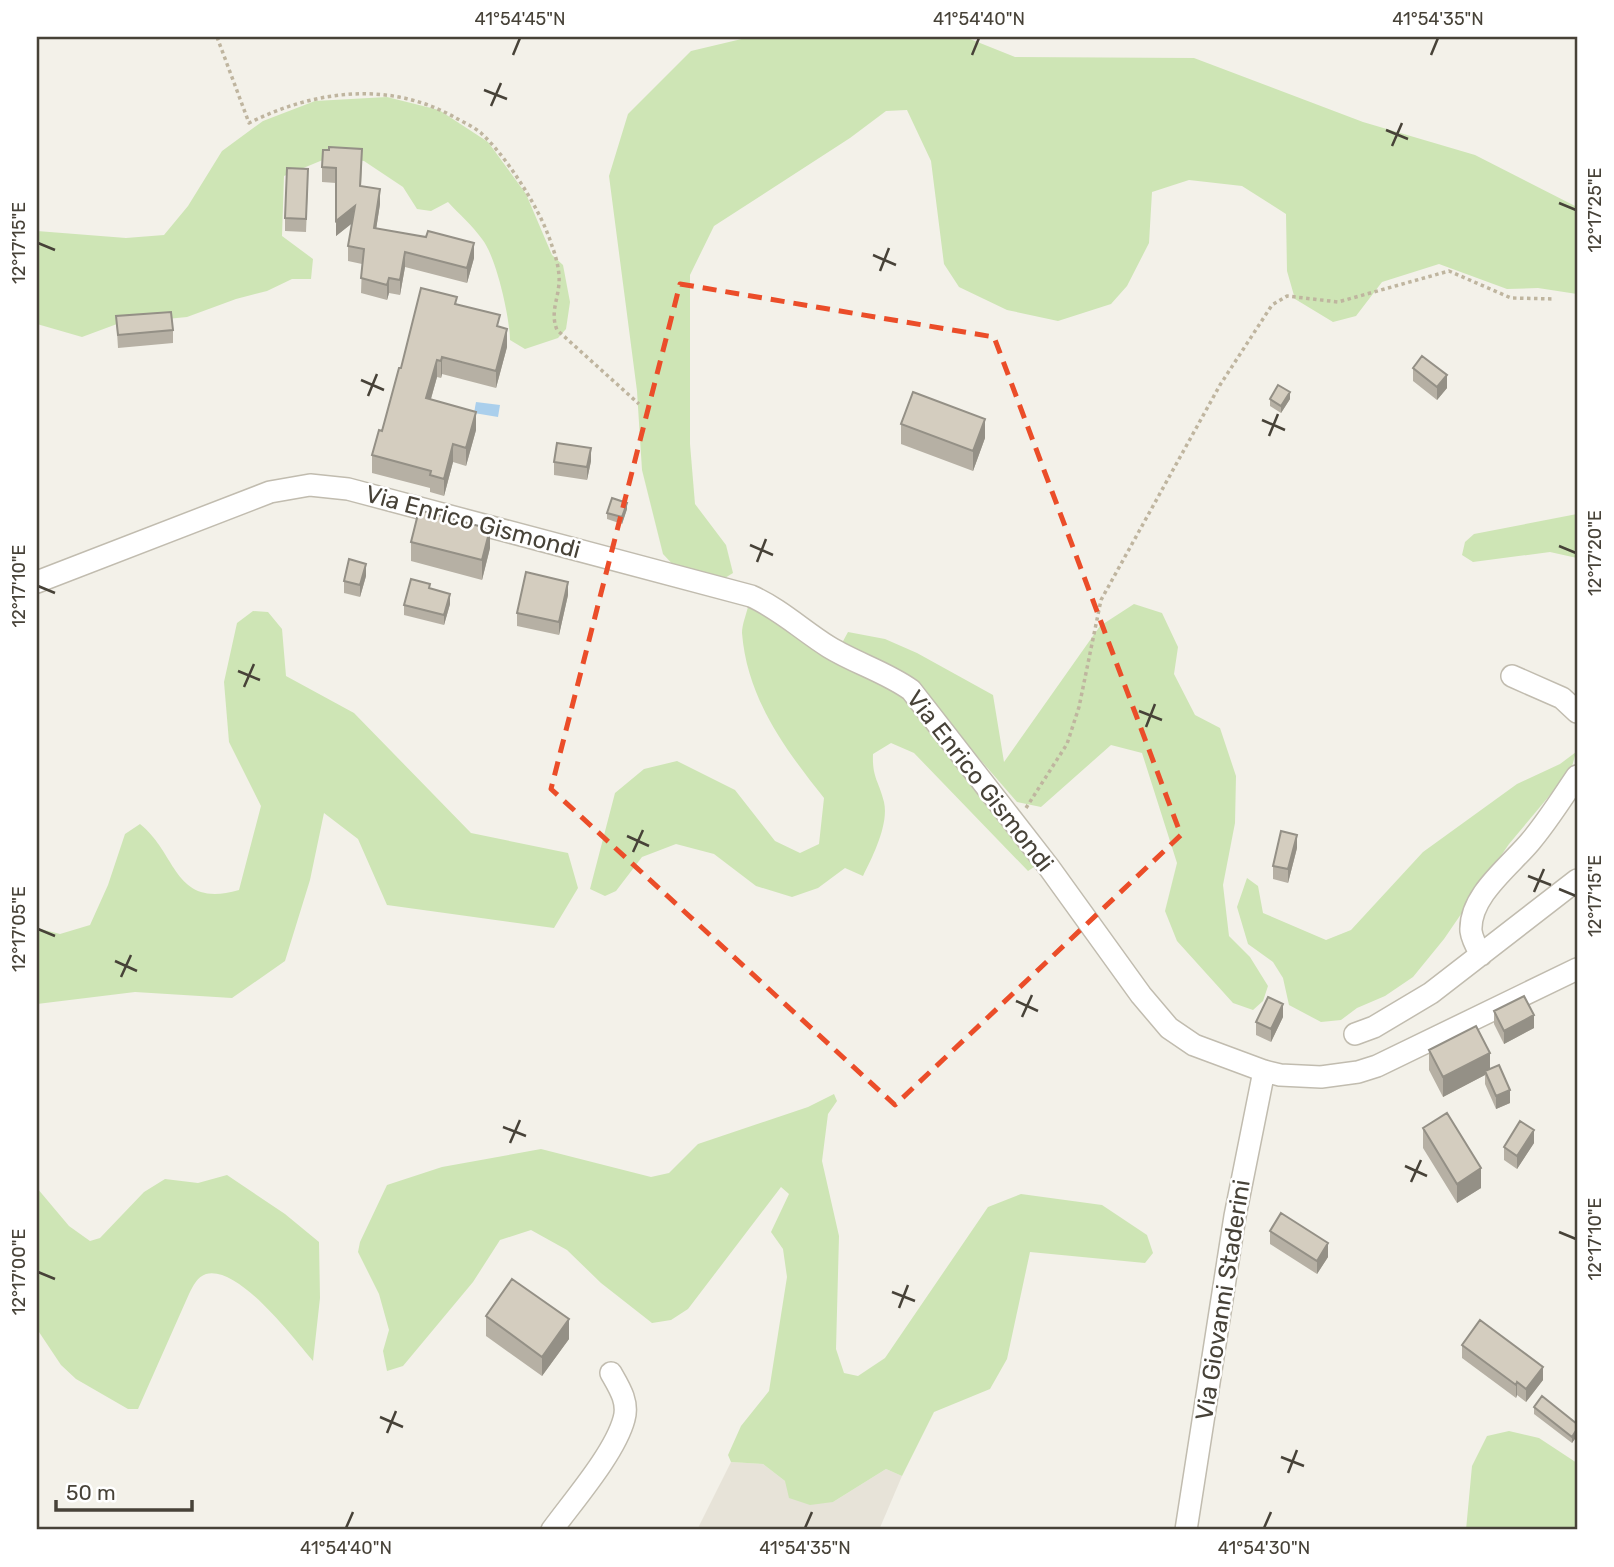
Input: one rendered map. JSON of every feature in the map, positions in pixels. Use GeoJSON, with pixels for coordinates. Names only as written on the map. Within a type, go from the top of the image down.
{"type":"FeatureCollection","features":[{"type":"Feature","properties":{"kind":"street","name":"Via Enrico Gismondi"},"geometry":{"type":"LineString","coordinates":[[37,582],[270,492],[301,486],[337,486],[738,592],[759,600],[780,611],[828,647],[911,690],[1016,825],[1141,995],[1169,1028],[1194,1045],[1264,1071],[1321,1077],[1338,1076],[1377,1066],[1577,969]]}},
{"type":"Feature","properties":{"kind":"street"},"geometry":{"type":"LineString","coordinates":[[1513,676],[1562,698],[1577,712]]}},
{"type":"Feature","properties":{"kind":"street"},"geometry":{"type":"LineString","coordinates":[[1481,956],[1471,934],[1471,922],[1480,900],[1499,873],[1529,843],[1577,776]]}},
{"type":"Feature","properties":{"kind":"street"},"geometry":{"type":"LineString","coordinates":[[1355,1034],[1374,1027],[1431,993],[1577,880]]}},
{"type":"Feature","properties":{"kind":"street","name":"Via Giovanni Staderini"},"geometry":{"type":"LineString","coordinates":[[1186,1530],[1235,1216],[1264,1071]]}},
{"type":"Feature","properties":{"kind":"street"},"geometry":{"type":"LineString","coordinates":[[552,1530],[606,1456],[625,1418],[624,1395],[611,1373]]}},
{"type":"Feature","properties":{"kind":"path"},"geometry":{"type":"LineString","coordinates":[[216,37],[249,123],[279,108],[314,98],[367,93],[389,94],[436,107],[480,132],[512,168],[534,204],[552,246],[559,281],[552,318],[557,330],[639,404]]}},
{"type":"Feature","properties":{"kind":"path"},"geometry":{"type":"LineString","coordinates":[[1016,825],[1067,744],[1079,707],[1101,600],[1220,385],[1272,305],[1287,296],[1338,302],[1449,271],[1511,298],[1555,299]]}},
{"type":"Feature","properties":{"kind":"highlighted area"},"geometry":{"type":"Polygon","coordinates":[[[680,284],[994,337],[1181,835],[895,1105],[551,789],[680,284]]]}},
{"type":"Feature","properties":{"kind":"shaded area"},"geometry":{"type":"Polygon","coordinates":[[[731,1462],[763,1464],[785,1481],[833,1502],[886,1469],[902,1476],[879,1530],[697,1530],[731,1462]]]}},
{"type":"Feature","properties":{"kind":"green space"},"geometry":{"type":"Polygon","coordinates":[[[750,37],[965,37],[1015,57],[1194,58],[1363,122],[1475,155],[1577,207],[1577,294],[1538,288],[1507,289],[1439,264],[1382,282],[1356,316],[1333,322],[1295,299],[1287,271],[1286,214],[1242,186],[1189,180],[1152,192],[1149,243],[1127,286],[1111,304],[1058,321],[1007,310],[959,287],[944,264],[931,161],[907,110],[886,111],[850,138],[714,226],[690,275],[690,444],[695,504],[726,545],[733,573],[720,581],[677,569],[663,554],[642,470],[637,391],[609,176],[628,114],[691,51],[750,37]]]}},
{"type":"Feature","properties":{"kind":"green space"},"geometry":{"type":"Polygon","coordinates":[[[387,97],[439,110],[488,142],[526,194],[552,255],[563,265],[570,302],[566,329],[558,338],[525,349],[510,340],[501,288],[487,247],[448,202],[431,211],[417,209],[403,187],[364,161],[330,157],[284,176],[282,236],[313,259],[311,279],[292,279],[267,291],[187,317],[117,324],[82,337],[37,324],[37,231],[126,238],[164,235],[188,206],[222,151],[263,121],[315,101],[387,97]]]}},
{"type":"Feature","properties":{"kind":"green space"},"geometry":{"type":"Polygon","coordinates":[[[1577,514],[1577,558],[1550,552],[1473,562],[1462,555],[1465,542],[1474,534],[1577,514]]]}},
{"type":"Feature","properties":{"kind":"green space"},"geometry":{"type":"Polygon","coordinates":[[[1134,604],[1162,613],[1178,647],[1174,674],[1195,715],[1220,728],[1236,776],[1235,823],[1223,885],[1229,936],[1250,957],[1268,986],[1263,1001],[1253,1010],[1233,1003],[1177,941],[1165,911],[1177,863],[1142,753],[1111,745],[1041,807],[1017,802],[904,672],[842,643],[848,632],[885,639],[917,653],[993,695],[1004,762],[1100,626],[1134,604]]]}},
{"type":"Feature","properties":{"kind":"green space"},"geometry":{"type":"Polygon","coordinates":[[[748,607],[889,686],[915,704],[1037,865],[1028,871],[914,753],[891,743],[873,754],[875,774],[885,811],[879,840],[863,876],[845,868],[818,888],[792,897],[756,886],[714,854],[676,844],[642,857],[616,891],[605,896],[590,889],[615,793],[644,769],[677,761],[735,790],[775,841],[800,853],[819,844],[824,798],[795,761],[770,722],[751,679],[742,633],[748,607]]]}},
{"type":"Feature","properties":{"kind":"green space"},"geometry":{"type":"Polygon","coordinates":[[[253,611],[268,612],[282,629],[286,676],[354,713],[471,833],[568,853],[578,888],[554,928],[387,905],[358,839],[324,813],[310,880],[285,961],[232,998],[135,992],[37,1004],[37,928],[60,934],[90,925],[108,885],[125,834],[140,824],[189,885],[201,892],[217,894],[239,890],[261,806],[229,742],[224,682],[237,623],[253,611]]]}},
{"type":"Feature","properties":{"kind":"green space"},"geometry":{"type":"Polygon","coordinates":[[[1576,752],[1571,770],[1509,844],[1444,939],[1413,977],[1341,1020],[1321,1022],[1289,1005],[1283,978],[1273,962],[1248,944],[1237,907],[1247,878],[1258,886],[1263,913],[1326,940],[1351,930],[1423,852],[1517,784],[1560,764],[1576,752]]]}},
{"type":"Feature","properties":{"kind":"green space"},"geometry":{"type":"Polygon","coordinates":[[[834,1094],[837,1101],[828,1114],[822,1161],[839,1236],[836,1349],[844,1373],[858,1376],[885,1358],[988,1207],[1021,1194],[1102,1205],[1147,1235],[1153,1253],[1145,1263],[1030,1252],[1007,1359],[990,1389],[934,1412],[902,1476],[886,1469],[833,1502],[810,1505],[789,1498],[785,1481],[763,1464],[731,1462],[728,1455],[741,1426],[769,1391],[787,1277],[783,1249],[771,1232],[789,1194],[781,1187],[688,1309],[671,1320],[652,1323],[601,1283],[567,1250],[531,1230],[500,1240],[473,1282],[403,1366],[387,1371],[383,1351],[389,1330],[379,1294],[358,1252],[360,1242],[387,1185],[442,1167],[541,1149],[651,1177],[669,1173],[698,1144],[808,1107],[834,1094]]]}},
{"type":"Feature","properties":{"kind":"green space"},"geometry":{"type":"Polygon","coordinates":[[[227,1175],[285,1214],[319,1242],[320,1298],[313,1361],[279,1321],[249,1292],[219,1274],[206,1274],[191,1291],[138,1409],[128,1409],[76,1379],[61,1365],[37,1329],[37,1188],[69,1226],[90,1241],[100,1238],[144,1192],[165,1179],[198,1183],[227,1175]]]}},
{"type":"Feature","properties":{"kind":"green space"},"geometry":{"type":"Polygon","coordinates":[[[1509,1431],[1539,1438],[1577,1463],[1577,1530],[1466,1530],[1472,1466],[1487,1436],[1509,1431]]]}},
{"type":"Feature","properties":{"kind":"water"},"geometry":{"type":"Polygon","coordinates":[[[476,402],[500,405],[498,417],[474,413],[476,402]]]}},
{"type":"Feature","properties":{"kind":"building"},"geometry":{"type":"Polygon","coordinates":[[[329,147],[362,149],[360,186],[380,189],[374,228],[426,237],[428,231],[474,243],[467,268],[405,252],[400,280],[389,278],[387,285],[361,278],[364,249],[348,246],[355,206],[336,221],[336,168],[322,167],[323,150],[329,150],[329,147]]]}},
{"type":"Feature","properties":{"kind":"building"},"geometry":{"type":"Polygon","coordinates":[[[287,168],[308,169],[306,219],[285,218],[287,168]]]}},
{"type":"Feature","properties":{"kind":"building"},"geometry":{"type":"Polygon","coordinates":[[[421,288],[457,297],[455,304],[500,315],[497,326],[507,329],[496,371],[442,357],[441,361],[437,360],[426,398],[476,412],[466,448],[453,444],[444,479],[430,475],[431,471],[372,455],[401,368],[421,288]]]}},
{"type":"Feature","properties":{"kind":"building"},"geometry":{"type":"Polygon","coordinates":[[[171,312],[173,330],[118,335],[116,316],[171,312]]]}},
{"type":"Feature","properties":{"kind":"building"},"geometry":{"type":"Polygon","coordinates":[[[1422,356],[1447,375],[1437,387],[1413,368],[1422,356]]]}},
{"type":"Feature","properties":{"kind":"building"},"geometry":{"type":"Polygon","coordinates":[[[1278,385],[1290,392],[1281,406],[1270,399],[1278,385]]]}},
{"type":"Feature","properties":{"kind":"building"},"geometry":{"type":"Polygon","coordinates":[[[913,392],[985,419],[973,451],[901,424],[913,392]]]}},
{"type":"Feature","properties":{"kind":"building"},"geometry":{"type":"Polygon","coordinates":[[[557,443],[591,448],[587,467],[554,462],[557,443]]]}},
{"type":"Feature","properties":{"kind":"building"},"geometry":{"type":"Polygon","coordinates":[[[612,498],[627,503],[622,517],[607,513],[612,498]]]}},
{"type":"Feature","properties":{"kind":"building"},"geometry":{"type":"Polygon","coordinates":[[[419,510],[490,529],[482,560],[411,542],[419,510]]]}},
{"type":"Feature","properties":{"kind":"building"},"geometry":{"type":"Polygon","coordinates":[[[349,559],[366,564],[360,585],[344,581],[349,559]]]}},
{"type":"Feature","properties":{"kind":"building"},"geometry":{"type":"Polygon","coordinates":[[[526,572],[568,582],[559,622],[517,613],[526,572]]]}},
{"type":"Feature","properties":{"kind":"building"},"geometry":{"type":"Polygon","coordinates":[[[411,579],[430,584],[429,588],[450,594],[444,615],[404,605],[411,579]]]}},
{"type":"Feature","properties":{"kind":"building"},"geometry":{"type":"Polygon","coordinates":[[[1281,831],[1297,835],[1288,869],[1273,866],[1281,831]]]}},
{"type":"Feature","properties":{"kind":"building"},"geometry":{"type":"Polygon","coordinates":[[[1524,996],[1534,1015],[1504,1031],[1494,1011],[1524,996]]]}},
{"type":"Feature","properties":{"kind":"building"},"geometry":{"type":"Polygon","coordinates":[[[1268,997],[1283,1004],[1271,1029],[1256,1022],[1268,997]]]}},
{"type":"Feature","properties":{"kind":"building"},"geometry":{"type":"Polygon","coordinates":[[[1476,1026],[1490,1053],[1443,1077],[1429,1050],[1476,1026]]]}},
{"type":"Feature","properties":{"kind":"building"},"geometry":{"type":"Polygon","coordinates":[[[1499,1065],[1510,1090],[1496,1096],[1485,1071],[1499,1065]]]}},
{"type":"Feature","properties":{"kind":"building"},"geometry":{"type":"Polygon","coordinates":[[[1447,1113],[1481,1168],[1457,1184],[1423,1128],[1447,1113]]]}},
{"type":"Feature","properties":{"kind":"building"},"geometry":{"type":"Polygon","coordinates":[[[1520,1121],[1534,1130],[1517,1156],[1504,1147],[1520,1121]]]}},
{"type":"Feature","properties":{"kind":"building"},"geometry":{"type":"Polygon","coordinates":[[[1281,1213],[1328,1243],[1317,1261],[1270,1231],[1281,1213]]]}},
{"type":"Feature","properties":{"kind":"building"},"geometry":{"type":"Polygon","coordinates":[[[512,1279],[569,1319],[542,1357],[486,1316],[512,1279]]]}},
{"type":"Feature","properties":{"kind":"building"},"geometry":{"type":"Polygon","coordinates":[[[1480,1320],[1543,1367],[1526,1389],[1517,1382],[1516,1385],[1462,1345],[1480,1320]]]}},
{"type":"Feature","properties":{"kind":"building"},"geometry":{"type":"Polygon","coordinates":[[[1542,1396],[1577,1424],[1572,1437],[1534,1407],[1542,1396]]]}}]}
